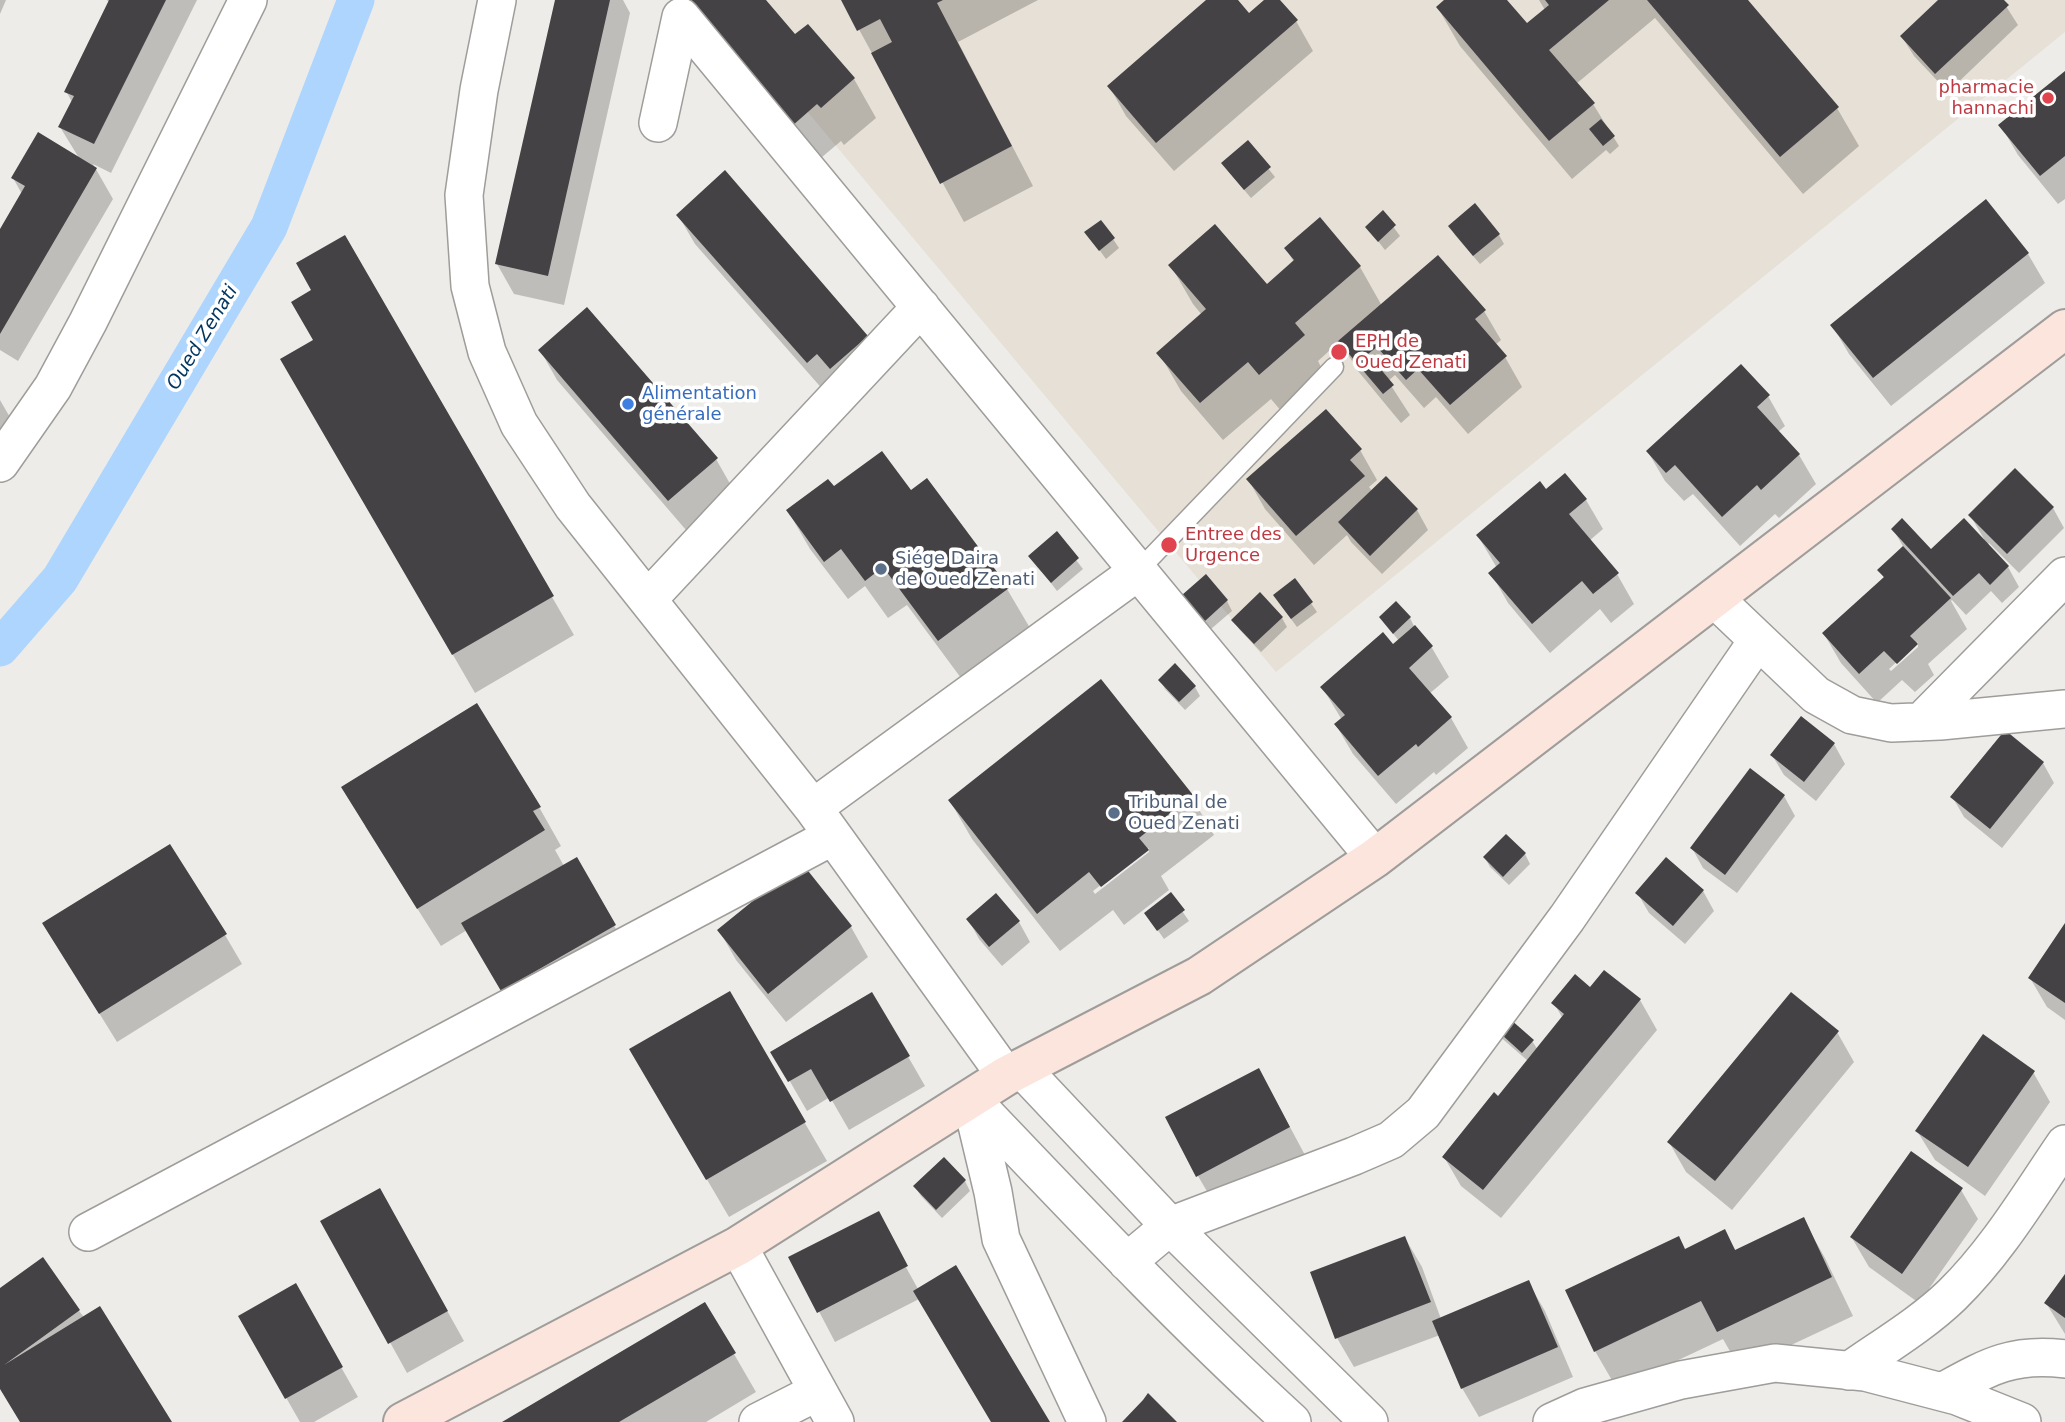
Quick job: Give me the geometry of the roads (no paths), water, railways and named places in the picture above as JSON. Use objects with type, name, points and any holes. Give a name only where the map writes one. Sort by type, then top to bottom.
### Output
[{"type":"main road","points":[[403,1422],[738,1245],[1014,1072],[1199,976],[1375,858],[2065,329]]},
{"type":"street","points":[[0,463],[53,387],[88,322],[248,0]]},
{"type":"street","points":[[497,0],[479,90],[464,195],[470,286],[487,352],[519,424],[573,506],[823,822],[1014,1072],[1369,1422]]},
{"type":"street","points":[[658,123],[681,18],[1375,858]]},
{"type":"street","points":[[648,599],[921,307]]},
{"type":"street","points":[[88,1232],[823,822],[1137,572]]},
{"type":"street","points":[[1921,722],[2065,576]]},
{"type":"street","points":[[1714,598],[1816,695],[1852,715],[1891,723],[2065,709]]},
{"type":"street","points":[[1127,1262],[1170,1226],[1391,1140],[1423,1113],[1567,918],[1758,640]]},
{"type":"street","points":[[971,1099],[1127,1262],[1292,1422]]},
{"type":"street","points":[[971,1099],[1001,1239],[1087,1422]]},
{"type":"street","points":[[1849,1371],[1915,1325],[1952,1295],[1996,1245],[2065,1144]]},
{"type":"street","points":[[738,1245],[826,1407],[758,1422]]},
{"type":"street","points":[[1942,1392],[1989,1366],[2022,1358],[2065,1359]]},
{"type":"street","points":[[1552,1422],[1585,1407],[1681,1380],[1776,1363],[1865,1372],[1942,1392],[2022,1422]]},
{"type":"lane","points":[[1137,572],[1334,367]]},
{"type":"waterway","name":"Oued Zenati","points":[[0,648],[60,579],[269,227],[356,0]]},
{"type":"place","name":"pharmacie hannachi","points":[[2048,98]]},
{"type":"place","name":"EPH de Oued Zenati","points":[[1339,352]]},
{"type":"place","name":"Alimentation générale","points":[[628,404]]},
{"type":"place","name":"Entree des Urgence","points":[[1169,545]]},
{"type":"place","name":"Siége Daira de Oued Zenati","points":[[881,569]]},
{"type":"place","name":"Tribunal de Oued Zenati","points":[[1114,813]]}]
